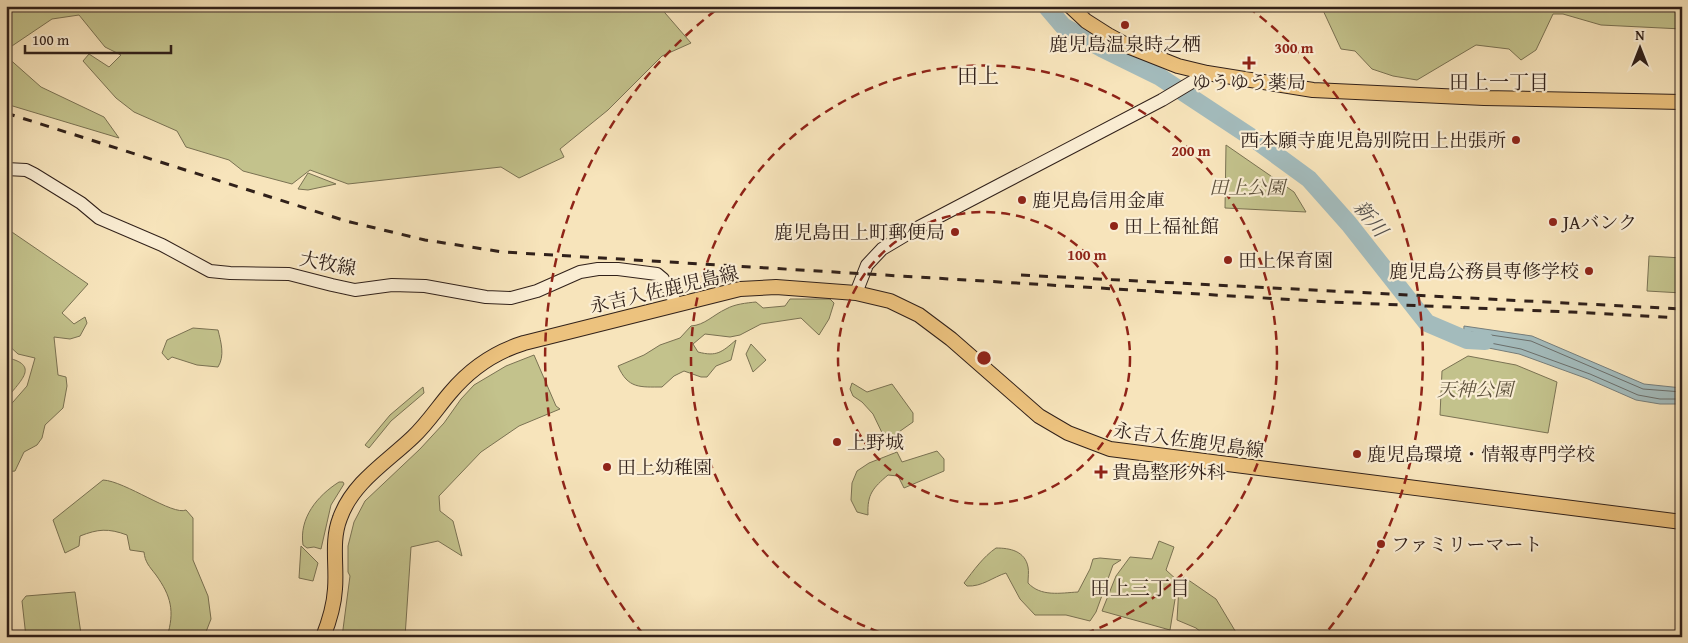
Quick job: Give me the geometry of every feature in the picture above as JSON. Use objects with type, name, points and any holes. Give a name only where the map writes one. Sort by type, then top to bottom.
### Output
[{"type":"main road","points":[[1070,6],[1086,21],[1130,47],[1202,77],[1323,91],[1484,98],[1682,102]]},
{"type":"main road","name":"永吉入佐鹿児島線","points":[[323,637],[329,622],[335,590],[336,531],[347,503],[366,479],[415,436],[461,381],[482,363],[508,348],[720,292],[760,287],[856,293],[890,301],[919,315],[951,339],[1039,416],[1068,433],[1110,449],[1682,522]]},
{"type":"street","points":[[856,293],[867,265],[890,244],[1202,77]]},
{"type":"street","name":"大牧線","points":[[6,169],[26,170],[81,203],[99,218],[162,245],[210,270],[230,273],[289,274],[332,286],[355,290],[392,286],[425,286],[486,297],[511,298],[537,291],[580,272],[598,269],[618,269],[657,274],[663,279],[676,304]]},
{"type":"green space","points":[[6,6],[659,6],[691,43],[662,56],[608,110],[560,149],[564,157],[519,178],[501,167],[348,184],[310,170],[292,184],[243,171],[229,160],[186,147],[177,131],[134,112],[116,98],[83,61],[89,54],[109,67],[121,55],[105,47],[79,15],[52,19],[6,50]]},
{"type":"green space","points":[[1321,6],[1682,6],[1682,29],[1601,25],[1563,14],[1553,14],[1536,50],[1521,60],[1509,49],[1476,45],[1417,80],[1393,76],[1372,69],[1355,51],[1341,49]]},
{"type":"green space","points":[[6,56],[41,87],[104,117],[119,138],[6,104]]},
{"type":"green space","name":"田上公園","points":[[1226,145],[1294,192],[1306,212],[1225,208]]},
{"type":"green space","points":[[308,173],[336,184],[308,190],[298,189]]},
{"type":"green space","points":[[6,228],[88,284],[62,313],[74,324],[85,317],[87,323],[80,336],[70,339],[54,337],[58,375],[66,377],[67,386],[63,408],[45,425],[42,438],[37,445],[24,452],[15,471],[6,472],[6,410],[27,386],[35,358],[18,354],[6,343]]},
{"type":"green space","points":[[1649,256],[1682,258],[1682,293],[1647,291]]},
{"type":"green space","points":[[790,299],[830,299],[834,303],[829,319],[819,335],[801,318],[761,324],[740,335],[730,337],[705,334],[693,344],[698,352],[715,354],[727,348],[736,340],[731,360],[716,366],[707,377],[701,377],[684,371],[674,376],[662,387],[641,386],[631,383],[622,374],[618,366],[644,355],[660,345],[680,338],[691,326],[705,322],[729,307],[756,302],[763,308],[785,306]]},
{"type":"green space","points":[[193,328],[218,330],[222,354],[218,367],[197,365],[172,357],[168,360],[162,353],[167,340]]},
{"type":"green space","points":[[751,344],[766,360],[753,372],[746,354]]},
{"type":"green space","points":[[534,355],[556,406],[560,409],[519,426],[481,452],[439,496],[440,511],[453,521],[462,556],[438,541],[411,547],[405,637],[342,637],[350,576],[348,572],[348,546],[354,522],[365,501],[420,449],[444,423],[461,399],[474,385],[506,366]]},
{"type":"green space","name":"天神公園","points":[[1468,356],[1516,365],[1557,382],[1548,433],[1440,415],[1442,371]]},
{"type":"green space","points":[[8,358],[18,361],[24,366],[25,370],[24,376],[6,400],[6,361]]},
{"type":"green space","points":[[852,383],[867,392],[892,384],[913,413],[913,422],[886,441],[873,414],[862,402],[853,396],[850,389]]},
{"type":"green space","points":[[423,387],[424,393],[391,421],[369,448],[365,445],[390,415]]},
{"type":"green space","points":[[937,451],[944,459],[944,471],[904,488],[898,476],[888,475],[872,492],[868,515],[857,512],[851,500],[852,483],[857,471],[869,463],[897,452],[902,462]]},
{"type":"green space","points":[[103,480],[123,486],[171,508],[186,510],[193,518],[193,560],[208,596],[211,619],[204,637],[167,637],[171,619],[168,597],[145,559],[144,552],[130,550],[127,535],[109,530],[92,532],[80,536],[79,546],[65,553],[53,520]]},
{"type":"green space","points":[[339,482],[344,484],[331,505],[321,549],[307,548],[303,545],[302,535],[307,517],[317,501]]},
{"type":"green space","points":[[1159,541],[1174,547],[1166,570],[1178,581],[1170,630],[1102,611],[1116,576],[1130,557],[1152,559]]},
{"type":"green space","points":[[301,546],[318,563],[313,581],[299,578]]},
{"type":"green space","points":[[996,548],[1011,550],[1024,557],[1028,567],[1028,583],[1039,590],[1051,593],[1078,592],[1093,559],[1121,560],[1113,565],[1096,612],[1090,621],[1066,615],[1035,615],[1020,599],[1006,573],[983,583],[967,586],[964,583],[971,573]]},
{"type":"green space","points":[[1184,577],[1216,599],[1240,637],[1207,637],[1196,628],[1177,620],[1179,586]]},
{"type":"green space","points":[[75,592],[81,634],[78,637],[26,637],[22,601],[26,596]]},
{"type":"water","points":[[1464,326],[1532,336],[1644,384],[1682,388],[1682,404],[1660,404],[1636,400],[1588,379],[1519,354],[1463,343]]},
{"type":"waterway","name":"新川","points":[[1046,6],[1063,26],[1103,49],[1160,77],[1257,141],[1309,179],[1349,224],[1427,323],[1467,340],[1485,341]]},
{"type":"railway","points":[[6,113],[346,221],[425,240],[503,252],[1331,302],[1682,318]]},
{"type":"railway","points":[[1021,275],[1682,309]]},
{"type":"place","name":"鹿児島温泉時之栖","points":[[1125,25]]},
{"type":"place","name":"ゆうゆう薬局","points":[[1249,63]]},
{"type":"place","name":"西本願寺鹿児島別院田上出張所","points":[[1516,140]]},
{"type":"place","name":"鹿児島信用金庫","points":[[1022,200]]},
{"type":"place","name":"JAバンク","points":[[1553,222]]},
{"type":"place","name":"田上福祉館","points":[[1114,226]]},
{"type":"place","name":"鹿児島田上町郵便局","points":[[955,232]]},
{"type":"place","name":"田上保育園","points":[[1228,260]]},
{"type":"place","name":"鹿児島公務員専修学校","points":[[1589,271]]},
{"type":"place","name":"上野城","points":[[837,442]]},
{"type":"place","name":"鹿児島環境・情報専門学校","points":[[1357,454]]},
{"type":"place","name":"田上幼稚園","points":[[607,467]]},
{"type":"place","name":"貴島整形外科","points":[[1101,472]]},
{"type":"place","name":"ファミリーマート","points":[[1381,544]]},
{"type":"district","name":"田上","points":[[978,75]]},
{"type":"district","name":"田上一丁目","points":[[1499,81]]},
{"type":"district","name":"田上三丁目","points":[[1140,587]]}]
